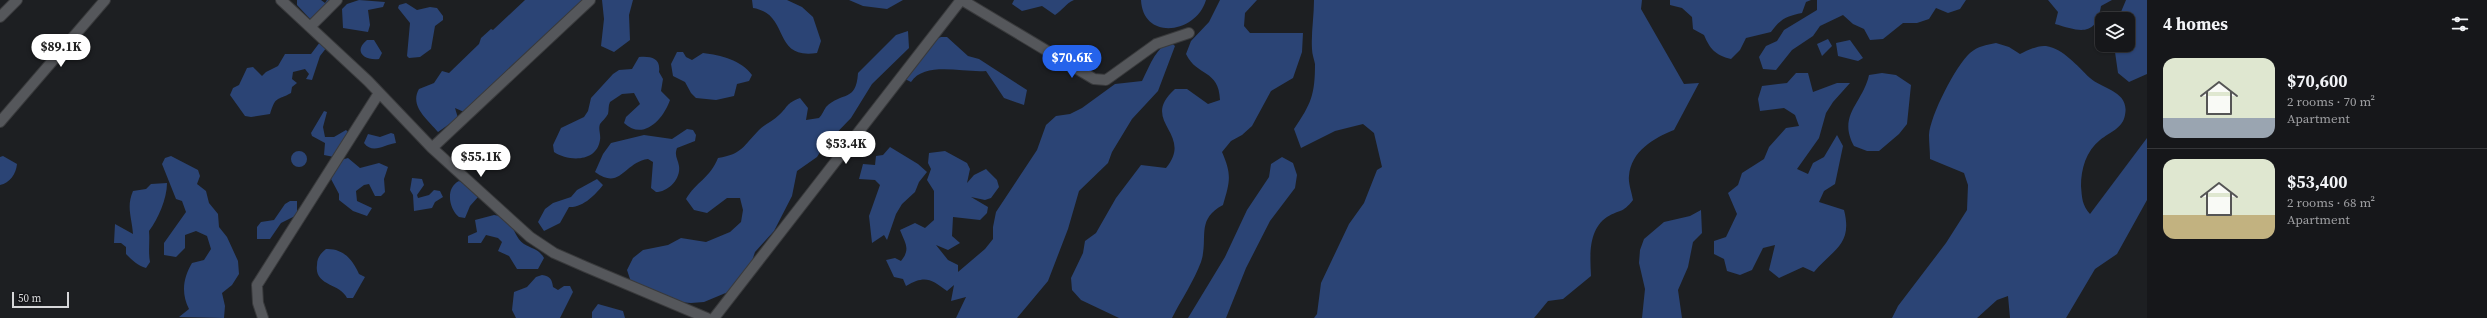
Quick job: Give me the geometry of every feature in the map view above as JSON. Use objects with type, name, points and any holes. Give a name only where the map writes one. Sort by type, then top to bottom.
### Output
[{"type":"street","points":[[0,17],[17,0]]},
{"type":"street","points":[[0,122],[105,0]]},
{"type":"street","points":[[281,0],[311,26],[432,148],[530,237],[554,253],[707,318]]},
{"type":"street","points":[[311,26],[337,0]]},
{"type":"street","points":[[432,148],[590,0]]},
{"type":"street","points":[[714,318],[962,0],[1094,79],[1106,80],[1156,44],[1189,34]]},
{"type":"street","points":[[263,318],[256,293],[260,280],[379,93]]},
{"type":"shaded area","points":[[297,0],[321,0],[325,3],[327,0],[335,0],[328,7],[331,14],[323,22],[314,23],[297,5]]},
{"type":"shaded area","points":[[359,0],[385,2],[383,7],[368,10],[370,25],[368,32],[343,28],[342,9],[347,4]]},
{"type":"shaded area","points":[[525,0],[583,0],[464,112],[455,108],[458,118],[438,132],[425,118],[418,107],[416,101],[419,89],[434,83],[442,71],[449,73],[479,44],[481,38],[491,29],[493,30]]},
{"type":"shaded area","points":[[602,0],[633,0],[629,15],[630,40],[614,52],[601,46],[604,19]]},
{"type":"shaded area","points":[[752,0],[787,0],[802,7],[813,17],[821,41],[817,53],[803,53],[793,50],[787,43],[773,19],[765,12],[753,8]]},
{"type":"shaded area","points":[[849,0],[903,0],[887,9],[863,6]]},
{"type":"shaded area","points":[[1014,0],[1074,0],[1068,3],[1055,15],[1042,6],[1022,11],[1012,4]]},
{"type":"shaded area","points":[[1141,0],[1206,0],[1200,11],[1192,20],[1182,26],[1170,28],[1160,27],[1151,22],[1144,13]]},
{"type":"shaded area","points":[[1220,0],[1257,0],[1245,13],[1244,26],[1250,33],[1303,33],[1302,52],[1293,78],[1271,91],[1252,126],[1242,135],[1231,141],[1222,152],[1229,173],[1223,205],[1214,211],[1206,223],[1201,262],[1172,318],[1119,318],[1081,300],[1072,290],[1071,278],[1083,253],[1085,241],[1096,233],[1116,198],[1141,165],[1166,168],[1173,156],[1174,146],[1172,136],[1164,119],[1162,110],[1165,100],[1175,89],[1187,89],[1208,104],[1220,100],[1219,90],[1216,83],[1212,78],[1196,67],[1186,54],[1191,41],[1209,22]]},
{"type":"shaded area","points":[[1314,0],[1642,0],[1641,9],[1684,84],[1699,83],[1674,130],[1652,141],[1634,159],[1629,179],[1633,200],[1623,209],[1607,217],[1596,229],[1593,236],[1590,260],[1591,276],[1563,299],[1548,301],[1534,318],[1314,318],[1317,314],[1321,283],[1349,224],[1364,203],[1377,170],[1382,167],[1374,133],[1363,124],[1335,131],[1301,148],[1294,129],[1308,106],[1313,92],[1315,64],[1312,53]]},
{"type":"shaded area","points":[[1670,0],[1811,0],[1806,2],[1802,13],[1792,15],[1784,19],[1771,32],[1746,38],[1740,50],[1731,59],[1721,56],[1714,51],[1708,44],[1704,35],[1693,29],[1692,17],[1682,8],[1670,5]]},
{"type":"shaded area","points":[[1817,0],[1966,0],[1960,9],[1948,13],[1936,8],[1929,19],[1917,23],[1903,23],[1883,39],[1870,40],[1864,29],[1853,24],[1843,15],[1820,26],[1813,36],[1792,50],[1776,70],[1763,69],[1759,57],[1766,46],[1777,41],[1784,30],[1817,10]]},
{"type":"shaded area","points":[[2048,0],[2112,0],[2101,6],[2100,12],[2095,12],[2095,23],[2091,28],[2085,30],[2072,29],[2055,24],[2058,12]]},
{"type":"shaded area","points":[[2126,0],[2147,0],[2147,74],[2129,82],[2118,73],[2115,52],[2135,52],[2135,12],[2121,12]]},
{"type":"shaded area","points":[[406,3],[417,10],[430,7],[437,8],[443,16],[443,20],[435,26],[431,49],[420,57],[409,58],[407,56],[410,23],[398,8],[399,5]]},
{"type":"shaded area","points":[[908,31],[909,48],[872,84],[851,118],[824,146],[817,157],[797,171],[792,196],[774,231],[755,252],[747,276],[728,292],[704,302],[691,303],[679,302],[631,282],[627,270],[633,258],[643,250],[668,245],[681,238],[706,242],[730,232],[741,222],[743,210],[740,198],[727,198],[707,213],[694,210],[686,199],[715,165],[718,158],[738,152],[759,130],[777,117],[789,104],[800,98],[808,108],[806,120],[819,118],[826,107],[832,102],[851,93],[857,82],[858,73],[896,35]]},
{"type":"shaded area","points":[[941,37],[947,37],[968,56],[979,59],[1027,90],[1024,105],[1004,98],[986,71],[945,69],[925,72],[917,76],[911,82],[903,78],[927,43]]},
{"type":"shaded area","points":[[1828,39],[1832,46],[1822,56],[1817,44]]},
{"type":"shaded area","points":[[367,40],[374,40],[382,53],[379,59],[365,57],[362,54],[361,48]]},
{"type":"shaded area","points":[[1850,40],[1863,58],[1858,61],[1838,56],[1836,43]]},
{"type":"shaded area","points":[[320,42],[327,47],[320,56],[312,80],[306,79],[309,74],[305,69],[293,72],[292,79],[297,83],[292,87],[291,93],[276,101],[270,114],[251,117],[245,116],[230,95],[233,88],[239,85],[247,68],[253,67],[262,76],[266,72],[278,66],[285,54],[311,54]]},
{"type":"shaded area","points":[[1170,42],[1175,46],[1158,91],[1132,119],[1112,152],[1108,163],[1079,191],[1068,229],[1048,281],[1017,318],[956,318],[966,297],[951,301],[954,285],[947,291],[928,280],[918,280],[906,286],[903,279],[894,277],[886,260],[895,258],[901,261],[906,253],[905,242],[900,230],[915,223],[925,228],[934,220],[934,191],[927,180],[931,169],[928,163],[929,153],[945,151],[967,163],[970,169],[967,183],[974,175],[986,169],[997,180],[999,187],[991,198],[985,200],[971,197],[988,207],[987,213],[980,220],[953,217],[952,236],[960,243],[948,250],[936,245],[948,260],[958,265],[958,272],[985,249],[993,239],[993,227],[996,212],[1037,150],[1046,125],[1056,116],[1070,114],[1082,108],[1115,84],[1142,81],[1156,54]]},
{"type":"shaded area","points":[[1996,43],[2009,47],[2020,54],[2039,46],[2053,48],[2064,54],[2095,82],[2119,96],[2125,107],[2124,119],[2119,127],[2095,144],[2085,161],[2081,180],[2083,201],[2085,208],[2090,214],[2147,138],[2147,200],[2117,254],[2095,269],[2066,318],[2010,318],[2008,296],[1997,300],[1977,318],[1892,318],[1898,306],[1946,243],[1967,210],[1968,185],[1964,173],[1930,159],[1929,135],[1934,116],[1951,79],[1964,59],[1970,53],[1982,46]]},
{"type":"shaded area","points":[[677,52],[683,52],[686,57],[692,60],[703,53],[724,57],[736,62],[752,75],[749,81],[737,84],[734,96],[716,100],[696,98],[691,93],[685,82],[673,76],[671,64]]},
{"type":"shaded area","points":[[639,57],[647,57],[657,61],[659,72],[663,79],[661,91],[670,100],[663,115],[652,126],[645,129],[638,130],[631,128],[624,123],[626,117],[640,104],[634,93],[622,94],[610,102],[608,114],[600,124],[600,140],[594,153],[582,158],[574,158],[554,152],[553,145],[561,128],[584,117],[588,111],[591,98],[613,74],[619,70],[632,69]]},
{"type":"shaded area","points":[[1796,73],[1808,73],[1813,92],[1837,83],[1850,83],[1833,102],[1826,113],[1819,138],[1797,169],[1808,174],[1813,163],[1824,157],[1837,135],[1843,146],[1835,184],[1824,191],[1819,202],[1844,210],[1846,231],[1840,246],[1814,272],[1803,267],[1779,278],[1769,270],[1775,245],[1763,248],[1752,270],[1740,275],[1727,271],[1724,259],[1714,254],[1714,241],[1726,237],[1737,214],[1728,193],[1738,185],[1742,173],[1764,159],[1769,147],[1786,128],[1799,126],[1795,115],[1784,108],[1760,111],[1758,99],[1762,86],[1787,83]]},
{"type":"shaded area","points":[[1882,73],[1896,75],[1911,85],[1907,124],[1899,134],[1879,151],[1867,151],[1854,146],[1848,126],[1853,109],[1862,94],[1869,75]]},
{"type":"shaded area","points":[[324,111],[327,112],[323,127],[325,137],[334,137],[346,130],[348,132],[334,157],[324,155],[325,143],[312,136],[311,133]]},
{"type":"shaded area","points":[[687,129],[693,130],[696,135],[695,141],[677,148],[676,155],[679,166],[678,176],[673,184],[665,190],[656,192],[651,188],[653,162],[648,159],[633,165],[617,177],[604,177],[595,172],[603,154],[611,143],[644,135],[672,139]]},
{"type":"shaded area","points":[[391,133],[394,134],[396,143],[375,149],[364,143],[368,134],[380,137]]},
{"type":"shaded area","points":[[890,147],[918,164],[927,172],[919,182],[915,192],[902,204],[896,214],[887,240],[884,235],[872,243],[869,216],[880,185],[875,180],[859,179],[863,164],[875,165],[876,156],[883,155]]},
{"type":"shaded area","points":[[299,151],[305,153],[307,159],[305,165],[299,167],[293,165],[291,159],[293,153]]},
{"type":"shaded area","points":[[3,156],[17,164],[12,178],[0,185],[0,157]]},
{"type":"shaded area","points":[[171,156],[198,170],[200,176],[197,184],[206,191],[209,203],[218,214],[219,227],[227,237],[238,261],[239,274],[232,285],[222,293],[225,306],[224,318],[179,317],[189,309],[186,303],[184,286],[189,269],[192,263],[204,260],[211,249],[207,236],[196,231],[185,235],[185,248],[176,257],[164,255],[164,243],[186,212],[182,201],[176,199],[162,164],[165,158]]},
{"type":"shaded area","points":[[1282,157],[1293,163],[1297,175],[1295,188],[1270,221],[1246,268],[1226,318],[1188,318],[1225,257],[1247,210],[1269,177],[1271,164]]},
{"type":"shaded area","points":[[348,158],[360,168],[379,163],[388,167],[384,179],[385,192],[381,196],[375,196],[369,184],[364,185],[356,191],[357,201],[372,208],[367,216],[353,211],[339,200],[339,194],[331,179],[341,160]]},
{"type":"shaded area","points":[[412,178],[422,179],[424,185],[417,195],[418,198],[429,195],[434,190],[440,191],[443,197],[435,202],[432,208],[414,211],[413,195],[410,190]]},
{"type":"shaded area","points":[[597,179],[603,185],[593,196],[584,203],[574,207],[569,207],[560,223],[544,231],[538,222],[545,209],[553,203],[571,197],[577,190]]},
{"type":"shaded area","points":[[459,181],[477,191],[478,197],[470,206],[465,218],[459,217],[453,209],[450,199],[452,188]]},
{"type":"shaded area","points":[[167,183],[167,189],[161,208],[156,221],[149,231],[150,262],[146,268],[133,261],[126,254],[126,247],[121,243],[114,243],[115,224],[133,234],[130,202],[133,191],[146,189],[151,184]]},
{"type":"shaded area","points":[[290,201],[297,201],[297,215],[281,223],[270,239],[257,239],[257,227],[261,222],[274,220],[285,204]]},
{"type":"shaded area","points":[[1701,210],[1702,233],[1693,242],[1688,267],[1678,290],[1682,318],[1642,318],[1645,289],[1639,263],[1640,250],[1644,239],[1664,222],[1690,216]]},
{"type":"shaded area","points":[[494,215],[501,216],[506,219],[510,223],[520,241],[538,251],[542,255],[544,258],[538,269],[517,269],[509,256],[498,251],[502,242],[498,238],[486,235],[481,243],[468,243],[468,236],[477,232],[475,220]]},
{"type":"shaded area","points":[[326,249],[332,249],[347,256],[354,264],[359,274],[365,277],[353,298],[347,298],[339,289],[323,281],[319,277],[317,272],[318,258]]},
{"type":"shaded area","points":[[542,275],[550,278],[553,287],[558,290],[564,286],[570,286],[573,292],[560,318],[516,318],[512,310],[514,292],[527,287],[536,277]]},
{"type":"shaded area","points":[[598,304],[623,311],[625,318],[592,318],[592,312]]}]
